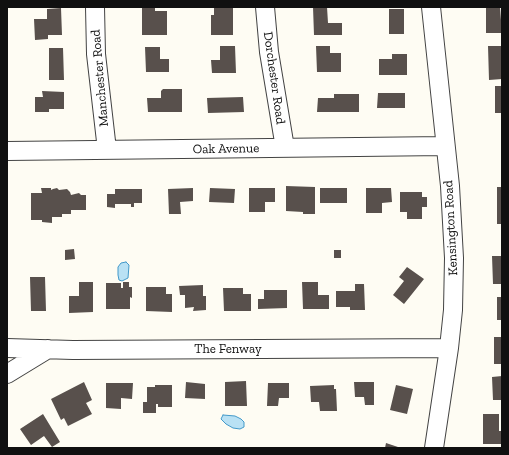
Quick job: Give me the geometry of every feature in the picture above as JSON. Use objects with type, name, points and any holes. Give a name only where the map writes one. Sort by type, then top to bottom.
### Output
[{"type":"street","name":"Manchester Road","points":[[95,7],[96,54],[106,150]]},
{"type":"street","name":"Dorchester Road","points":[[265,7],[269,52],[285,148]]},
{"type":"street","name":"Kensington Road","points":[[431,7],[450,186],[454,258],[453,310],[449,348],[434,448]]},
{"type":"street","name":"Oak Avenue","points":[[7,150],[445,146]]},
{"type":"street","name":"The Fenway","points":[[7,348],[449,348]]},
{"type":"street","points":[[7,374],[48,349]]},
{"type":"water","points":[[126,262],[129,265],[128,278],[122,281],[119,280],[118,267],[121,263]]},
{"type":"water","points":[[223,415],[235,416],[241,419],[244,422],[244,427],[240,429],[233,428],[226,424],[221,419]]},
{"type":"building","points":[[214,7],[233,7],[233,35],[211,35],[211,15],[214,15]]},
{"type":"building","points":[[313,7],[327,7],[328,23],[342,23],[342,35],[314,35]]},
{"type":"building","points":[[486,7],[500,7],[502,33],[486,33]]},
{"type":"building","points":[[61,8],[62,35],[48,35],[48,39],[35,40],[34,19],[47,19],[47,9]]},
{"type":"building","points":[[142,8],[155,8],[155,11],[167,11],[167,35],[142,35]]},
{"type":"building","points":[[389,9],[404,9],[404,34],[389,34]]},
{"type":"building","points":[[220,46],[235,46],[236,73],[212,73],[211,60],[220,60]]},
{"type":"building","points":[[316,46],[330,46],[330,53],[341,53],[341,72],[317,72]]},
{"type":"building","points":[[488,46],[502,46],[502,79],[489,80]]},
{"type":"building","points":[[145,47],[160,47],[160,59],[169,59],[169,72],[146,72]]},
{"type":"building","points":[[49,48],[63,48],[64,80],[49,80]]},
{"type":"building","points":[[392,54],[407,54],[407,75],[379,75],[379,59],[392,59]]},
{"type":"building","points":[[495,86],[502,86],[502,113],[495,113]]},
{"type":"building","points":[[163,89],[182,89],[182,112],[148,112],[147,98],[161,98],[161,91]]},
{"type":"building","points":[[42,91],[64,92],[64,109],[49,109],[49,112],[35,112],[35,97],[43,97]]},
{"type":"building","points":[[378,93],[405,93],[405,108],[377,108]]},
{"type":"building","points":[[334,94],[359,94],[359,112],[317,112],[318,98],[334,98]]},
{"type":"building","points":[[243,97],[244,112],[208,113],[207,98]]},
{"type":"building","points":[[286,186],[315,187],[315,214],[303,214],[303,212],[286,211]]},
{"type":"building","points":[[497,187],[502,187],[502,224],[497,224]]},
{"type":"building","points":[[41,188],[51,188],[51,190],[57,188],[59,190],[67,189],[71,195],[79,193],[81,195],[86,195],[86,210],[71,210],[71,214],[62,214],[62,217],[52,217],[52,223],[42,222],[42,220],[31,220],[31,193],[42,193]]},
{"type":"building","points":[[193,188],[193,201],[180,202],[181,214],[169,214],[168,189]]},
{"type":"building","points":[[210,188],[235,189],[234,203],[209,202]]},
{"type":"building","points":[[249,188],[275,188],[275,202],[265,202],[265,212],[249,212]]},
{"type":"building","points":[[320,188],[347,188],[347,203],[320,203]]},
{"type":"building","points":[[366,188],[391,188],[392,202],[382,203],[382,213],[366,213]]},
{"type":"building","points":[[115,189],[142,189],[142,203],[134,203],[134,207],[131,207],[131,204],[115,204],[115,208],[107,207],[107,194],[115,194]]},
{"type":"building","points":[[400,192],[422,192],[422,197],[427,197],[427,207],[422,207],[422,219],[407,219],[407,212],[400,212]]},
{"type":"building","points":[[74,249],[75,259],[65,260],[65,250]]},
{"type":"building","points":[[334,250],[341,250],[341,258],[334,258]]},
{"type":"building","points":[[492,256],[502,256],[502,284],[493,284]]},
{"type":"building","points":[[407,267],[424,279],[404,304],[393,295],[404,281],[399,277]]},
{"type":"building","points":[[30,277],[45,277],[46,311],[31,311]]},
{"type":"building","points":[[79,282],[93,282],[93,312],[69,313],[69,296],[79,296]]},
{"type":"building","points":[[123,282],[129,282],[129,287],[132,287],[130,309],[106,309],[106,283],[121,283],[121,288],[123,288]]},
{"type":"building","points":[[302,282],[318,282],[318,295],[329,295],[329,309],[303,309]]},
{"type":"building","points":[[355,284],[364,284],[365,310],[350,310],[350,307],[336,307],[336,291],[355,291]]},
{"type":"building","points":[[203,285],[203,296],[206,296],[206,310],[193,311],[194,307],[185,308],[185,295],[180,295],[179,286]]},
{"type":"building","points":[[146,287],[166,287],[166,294],[172,294],[172,312],[146,311]]},
{"type":"building","points":[[223,288],[243,288],[243,294],[251,294],[251,311],[224,311]]},
{"type":"building","points":[[264,290],[287,290],[287,308],[258,309],[258,299],[264,299]]},
{"type":"building","points":[[497,297],[502,297],[502,320],[497,320]]},
{"type":"building","points":[[494,337],[502,337],[502,364],[494,364]]},
{"type":"building","points":[[502,376],[502,400],[493,400],[492,377]]},
{"type":"building","points":[[246,381],[247,406],[225,406],[225,382]]},
{"type":"building","points":[[84,382],[92,400],[86,403],[92,414],[68,426],[64,418],[61,420],[51,399]]},
{"type":"building","points":[[186,382],[205,384],[205,399],[185,398]]},
{"type":"building","points":[[354,382],[374,382],[374,405],[365,405],[364,397],[355,397]]},
{"type":"building","points":[[106,383],[133,383],[132,399],[121,398],[121,409],[106,408]]},
{"type":"building","points":[[268,383],[289,383],[289,398],[279,398],[278,406],[267,406]]},
{"type":"building","points":[[155,385],[172,385],[172,407],[158,407],[158,404],[156,404],[156,413],[143,413],[143,402],[147,402],[147,387],[155,387]]},
{"type":"building","points":[[334,385],[334,389],[336,389],[337,411],[320,411],[319,402],[311,402],[310,386]]},
{"type":"building","points":[[396,385],[413,389],[407,414],[390,410]]},
{"type":"building","points":[[43,414],[60,442],[52,447],[44,436],[31,445],[20,429]]},
{"type":"building","points":[[483,414],[499,414],[499,431],[502,431],[502,444],[483,444]]},
{"type":"building","points":[[386,443],[401,448],[385,448]]}]
